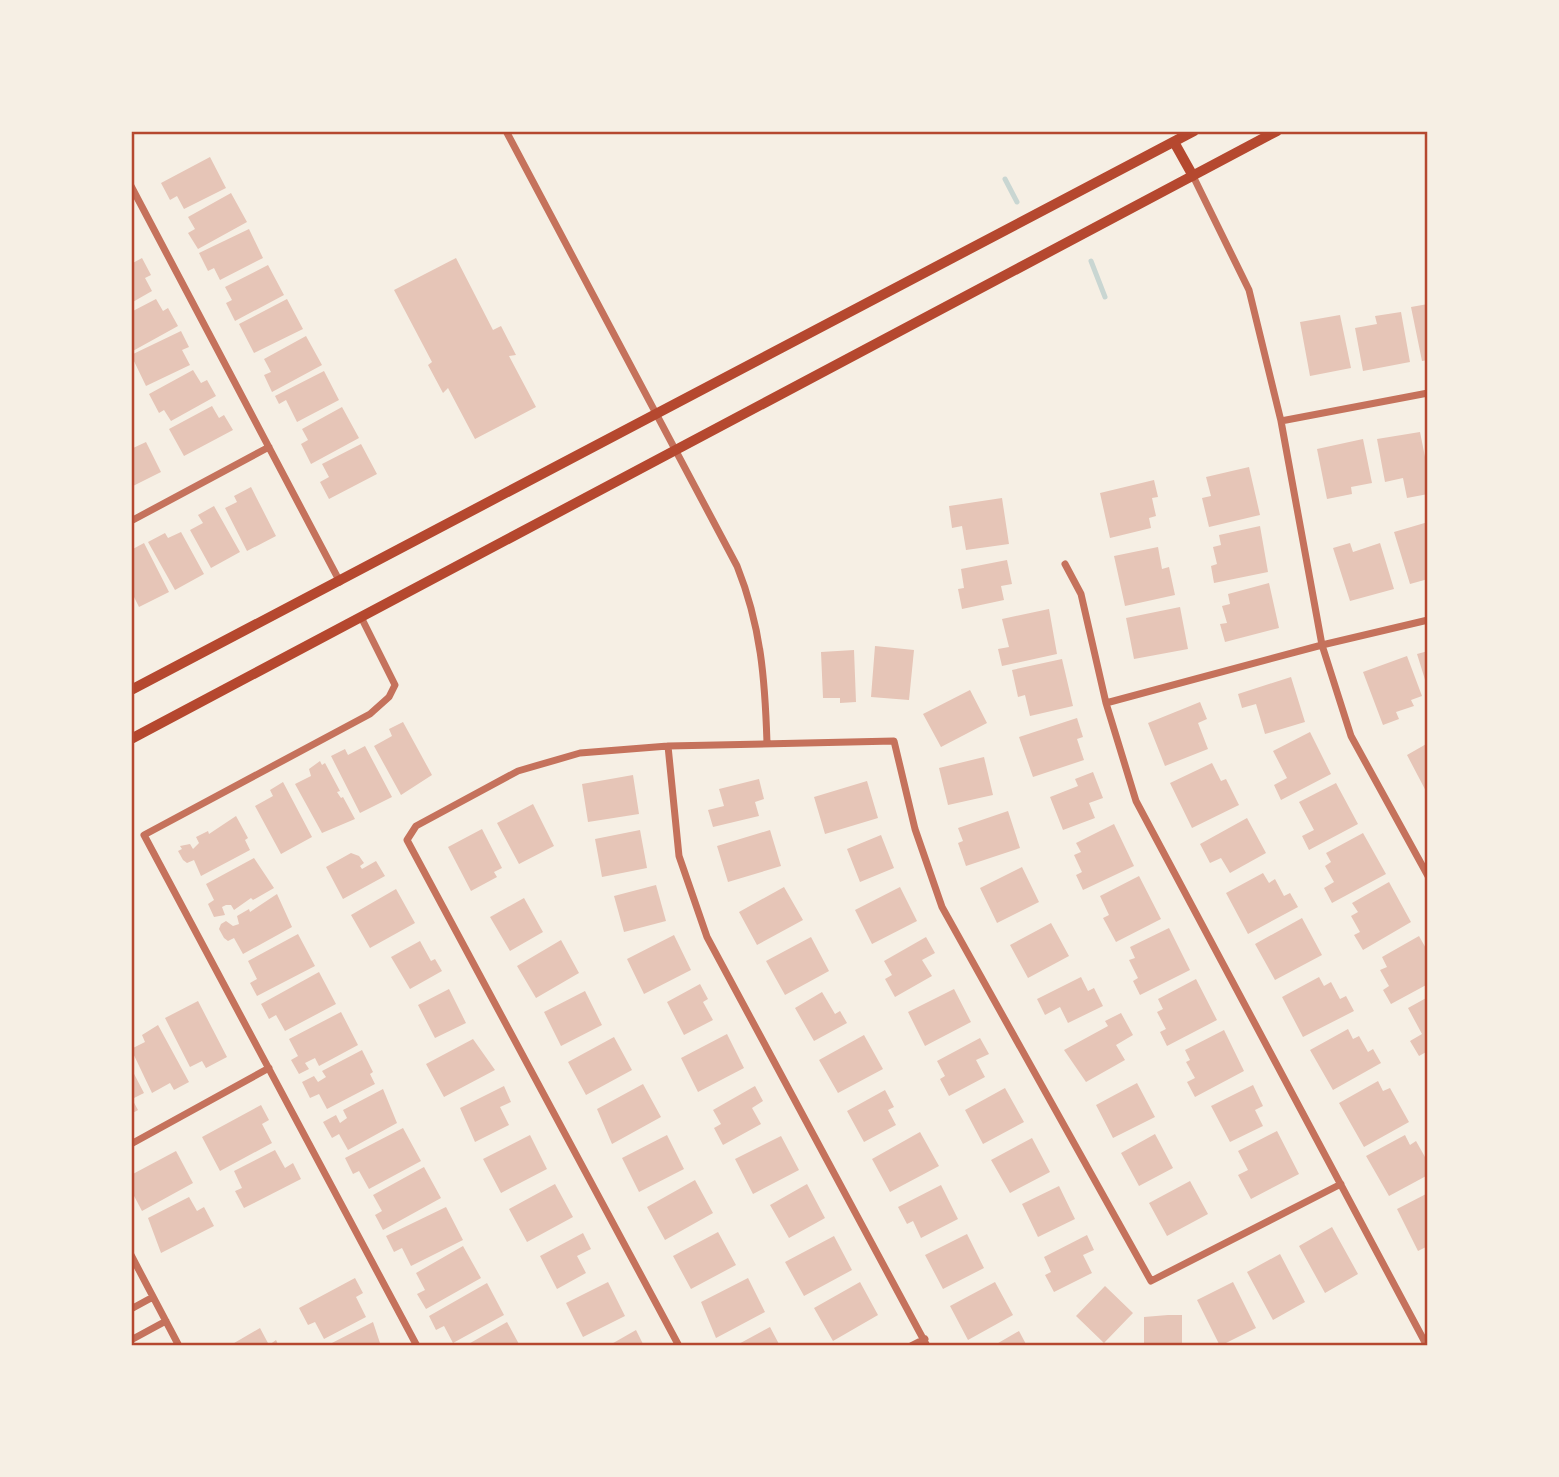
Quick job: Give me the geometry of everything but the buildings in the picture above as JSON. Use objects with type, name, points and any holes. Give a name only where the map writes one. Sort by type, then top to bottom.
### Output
[{"type":"main road","points":[[131,690],[1194,131]]},
{"type":"main road","points":[[131,739],[675,448],[1277,131]]},
{"type":"main road","points":[[1174,142],[1193,176]]},
{"type":"street","points":[[506,131],[747,589],[765,672],[767,743]]},
{"type":"street","points":[[1193,176],[1249,290],[1281,421],[1322,645],[1351,736],[1428,876]]},
{"type":"street","points":[[131,186],[340,582]]},
{"type":"street","points":[[1281,421],[1428,393]]},
{"type":"street","points":[[131,521],[269,447]]},
{"type":"street","points":[[1065,564],[1081,594],[1106,703],[1136,801],[1427,1346]]},
{"type":"street","points":[[361,617],[395,685],[389,697],[370,713],[144,835],[417,1346]]},
{"type":"street","points":[[1106,703],[1322,645],[1428,620]]},
{"type":"street","points":[[680,1346],[407,841],[416,826],[518,771],[580,753],[668,746],[894,741],[915,829],[942,907],[1151,1281],[1341,1184]]},
{"type":"street","points":[[668,746],[679,856],[707,937],[926,1343],[911,1346]]},
{"type":"street","points":[[131,1144],[269,1068]]},
{"type":"street","points":[[131,1255],[179,1346]]},
{"type":"street","points":[[131,1309],[153,1297]]},
{"type":"street","points":[[131,1340],[166,1321]]},
{"type":"waterway","points":[[1005,179],[1017,202]]},
{"type":"waterway","points":[[1091,261],[1105,297]]}]
